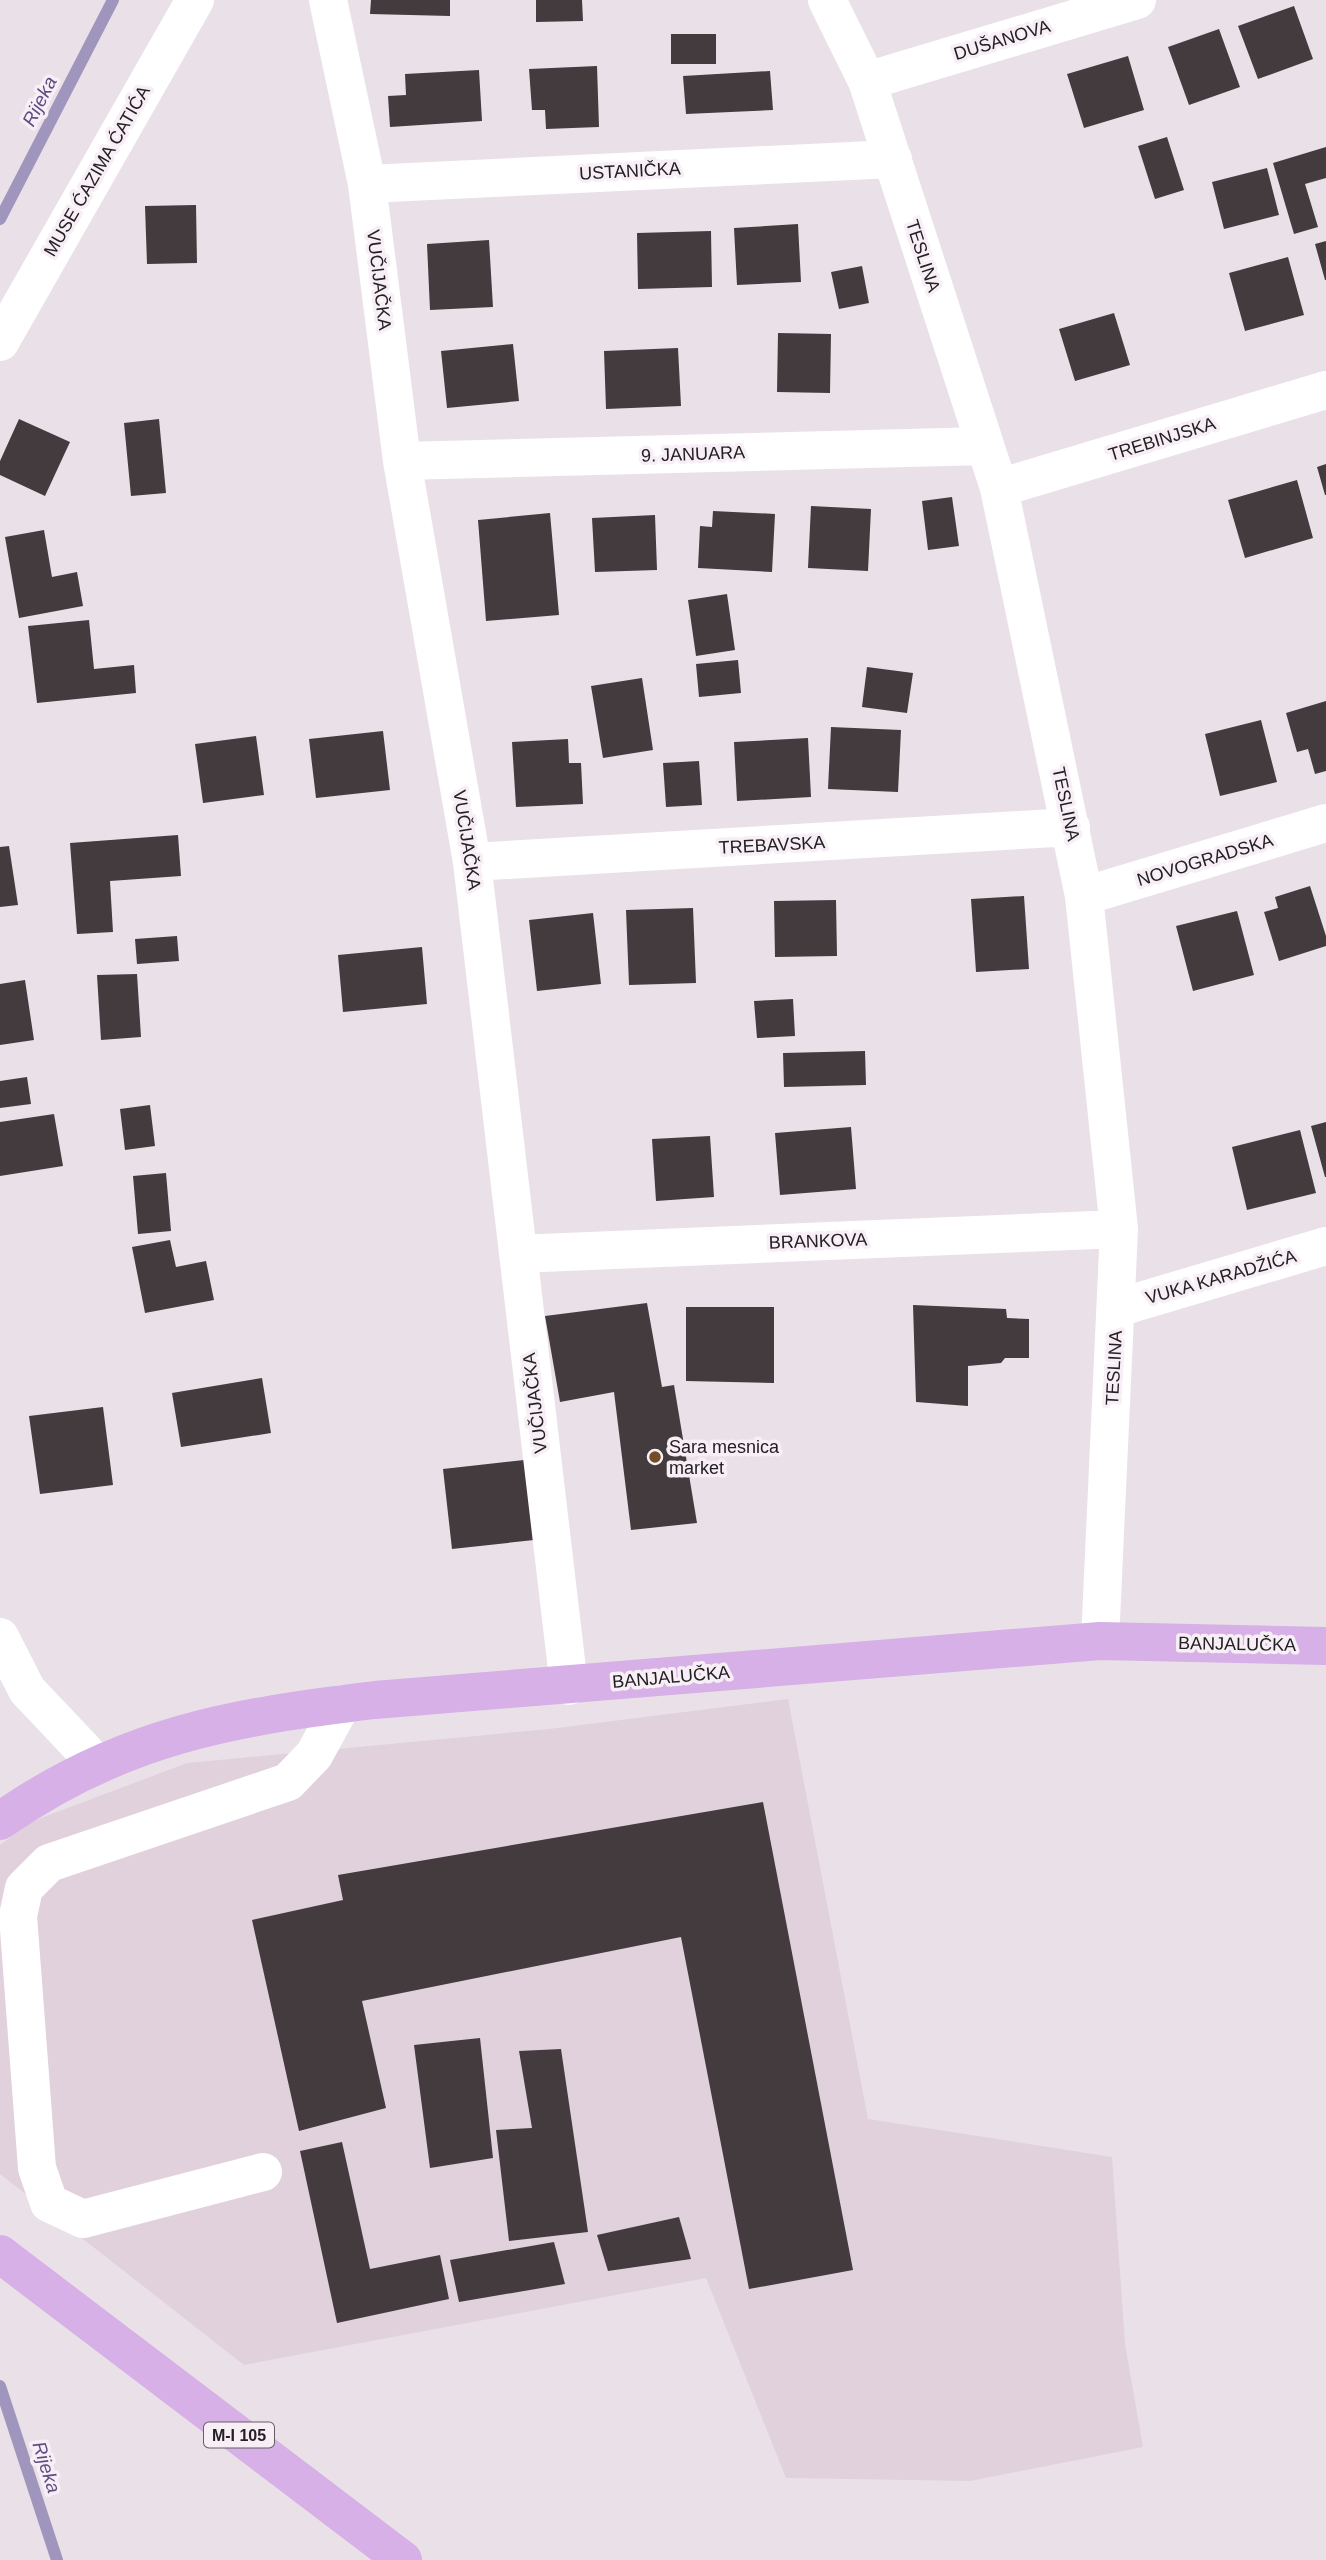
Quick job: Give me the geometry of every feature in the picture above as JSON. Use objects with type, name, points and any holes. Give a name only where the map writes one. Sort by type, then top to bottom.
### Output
[{"type":"main road","name":"BANJALUČKA","points":[[0,1821],[33,1798],[96,1763],[196,1728],[274,1712],[342,1704],[1100,1641],[1326,1646]]},
{"type":"main road","name":"M-I 105","points":[[0,2255],[403,2560]]},
{"type":"street","name":"MUSE ĆAZIMA ĆATIĆA","points":[[0,342],[195,0]]},
{"type":"street","name":"VUČIJAČKA","points":[[328,0],[367,184],[402,461],[472,862],[569,1686]]},
{"type":"street","name":"TESLINA","points":[[827,0],[867,81],[999,488],[1084,896],[1119,1229],[1100,1641]]},
{"type":"street","name":"DUŠANOVA","points":[[867,81],[1137,0]]},
{"type":"street","name":"USTANIČKA","points":[[367,184],[892,159]]},
{"type":"street","name":"TREBINJSKA","points":[[999,488],[1326,390]]},
{"type":"street","name":"9. JANUARA","points":[[402,461],[984,446]]},
{"type":"street","name":"NOVOGRADSKA","points":[[1084,896],[1326,823]]},
{"type":"street","name":"TREBAVSKA","points":[[472,862],[1071,827]]},
{"type":"street","name":"BRANKOVA","points":[[518,1254],[1119,1229]]},
{"type":"street","name":"VUKA KARADŽIĆA","points":[[1117,1308],[1326,1246]]},
{"type":"street","points":[[0,1637],[27,1690],[96,1763]]},
{"type":"street","points":[[263,2172],[83,2219],[49,2203],[37,2168],[18,1916],[24,1888],[49,1863],[288,1782],[314,1755],[342,1704]]},
{"type":"shaded area","points":[[788,1699],[868,2119],[1112,2157],[1125,2344],[1143,2447],[970,2481],[786,2478],[706,2278],[244,2365],[0,2174],[0,1845],[33,1821],[187,1763],[549,1729]]},
{"type":"building","points":[[371,0],[450,0],[450,16],[370,14]]},
{"type":"building","points":[[536,0],[582,0],[583,21],[536,22]]},
{"type":"building","points":[[1294,6],[1313,59],[1258,79],[1238,26]]},
{"type":"building","points":[[1219,29],[1240,87],[1189,105],[1168,47]]},
{"type":"building","points":[[671,34],[716,34],[716,64],[671,64]]},
{"type":"building","points":[[1128,56],[1144,110],[1084,128],[1067,74]]},
{"type":"building","points":[[597,66],[599,127],[546,129],[545,110],[532,110],[529,69]]},
{"type":"building","points":[[479,70],[482,121],[390,127],[388,96],[406,95],[405,74]]},
{"type":"building","points":[[770,71],[773,110],[686,114],[683,76]]},
{"type":"building","points":[[1167,137],[1184,190],[1155,199],[1138,146]]},
{"type":"building","points":[[1326,147],[1326,178],[1305,184],[1318,227],[1294,234],[1273,163]]},
{"type":"building","points":[[1267,168],[1279,215],[1224,229],[1212,182]]},
{"type":"building","points":[[196,205],[197,263],[147,264],[145,206]]},
{"type":"building","points":[[798,224],[801,282],[737,285],[734,228]]},
{"type":"building","points":[[711,231],[712,287],[638,289],[637,233]]},
{"type":"building","points":[[489,240],[493,307],[430,310],[427,244]]},
{"type":"building","points":[[1326,241],[1326,280],[1325,280],[1315,244]]},
{"type":"building","points":[[1288,257],[1304,315],[1245,331],[1229,273]]},
{"type":"building","points":[[862,266],[869,303],[839,309],[831,272]]},
{"type":"building","points":[[1114,313],[1130,365],[1075,381],[1059,329]]},
{"type":"building","points":[[778,333],[831,334],[830,393],[777,392]]},
{"type":"building","points":[[513,344],[519,401],[447,408],[441,351]]},
{"type":"building","points":[[678,348],[681,406],[606,409],[604,351]]},
{"type":"building","points":[[19,419],[70,442],[45,496],[0,475],[0,461]]},
{"type":"building","points":[[159,419],[166,493],[131,496],[124,423]]},
{"type":"building","points":[[1326,464],[1326,495],[1325,495],[1317,467]]},
{"type":"building","points":[[1297,480],[1313,538],[1245,558],[1228,500]]},
{"type":"building","points":[[952,497],[959,546],[928,550],[922,501]]},
{"type":"building","points":[[811,506],[871,509],[868,571],[808,568]]},
{"type":"building","points":[[713,511],[775,514],[772,572],[698,568],[700,526],[712,527]]},
{"type":"building","points":[[550,513],[559,615],[486,621],[478,520]]},
{"type":"building","points":[[655,515],[657,570],[595,572],[592,518]]},
{"type":"building","points":[[44,530],[52,577],[77,572],[83,606],[19,618],[5,537]]},
{"type":"building","points":[[727,594],[735,650],[696,656],[688,600]]},
{"type":"building","points":[[89,620],[94,669],[134,665],[136,693],[37,703],[28,626]]},
{"type":"building","points":[[738,660],[741,693],[699,697],[696,664]]},
{"type":"building","points":[[867,667],[913,673],[907,713],[862,707]]},
{"type":"building","points":[[642,678],[653,750],[603,758],[591,686]]},
{"type":"building","points":[[1326,701],[1326,771],[1315,774],[1308,749],[1297,752],[1286,713]]},
{"type":"building","points":[[1261,720],[1277,782],[1220,796],[1205,734]]},
{"type":"building","points":[[831,727],[901,730],[898,792],[828,789]]},
{"type":"building","points":[[383,731],[390,790],[316,798],[309,739]]},
{"type":"building","points":[[256,736],[264,795],[203,803],[195,744]]},
{"type":"building","points":[[808,738],[811,797],[737,801],[734,742]]},
{"type":"building","points":[[568,739],[569,763],[581,763],[583,804],[516,807],[512,742]]},
{"type":"building","points":[[699,761],[702,805],[666,807],[663,763]]},
{"type":"building","points":[[178,835],[181,876],[110,881],[113,932],[77,934],[70,843]]},
{"type":"building","points":[[9,846],[18,905],[0,907],[0,847]]},
{"type":"building","points":[[1310,886],[1326,936],[1326,946],[1279,961],[1264,912],[1278,908],[1275,897]]},
{"type":"building","points":[[1024,896],[1029,969],[976,972],[971,899]]},
{"type":"building","points":[[836,900],[837,956],[775,957],[774,901]]},
{"type":"building","points":[[693,908],[696,983],[629,985],[626,910]]},
{"type":"building","points":[[1237,911],[1254,975],[1193,991],[1176,926]]},
{"type":"building","points":[[593,913],[601,984],[537,991],[529,920]]},
{"type":"building","points":[[177,936],[179,961],[137,964],[135,939]]},
{"type":"building","points":[[422,947],[427,1004],[343,1012],[338,955]]},
{"type":"building","points":[[137,974],[141,1037],[101,1040],[97,975]]},
{"type":"building","points":[[25,980],[34,1040],[0,1045],[0,984]]},
{"type":"building","points":[[793,999],[795,1036],[757,1038],[754,1001]]},
{"type":"building","points":[[865,1051],[866,1085],[784,1087],[783,1053]]},
{"type":"building","points":[[27,1077],[31,1104],[0,1108],[0,1081]]},
{"type":"building","points":[[150,1105],[155,1146],[125,1150],[120,1109]]},
{"type":"building","points":[[54,1114],[63,1166],[0,1176],[0,1122]]},
{"type":"building","points":[[1326,1122],[1326,1177],[1325,1177],[1311,1126]]},
{"type":"building","points":[[851,1127],[856,1189],[780,1195],[775,1133]]},
{"type":"building","points":[[1300,1130],[1316,1193],[1247,1210],[1232,1147]]},
{"type":"building","points":[[710,1136],[714,1197],[656,1201],[652,1139]]},
{"type":"building","points":[[166,1173],[171,1231],[138,1234],[133,1176]]},
{"type":"building","points":[[170,1240],[176,1267],[206,1261],[214,1300],[145,1313],[132,1247]]},
{"type":"building","points":[[647,1303],[662,1387],[674,1385],[697,1523],[631,1530],[614,1392],[560,1402],[545,1316]]},
{"type":"building","points":[[913,1305],[1006,1309],[1007,1318],[1029,1319],[1029,1358],[1005,1358],[1001,1363],[968,1366],[968,1406],[916,1402]]},
{"type":"building","points":[[686,1307],[774,1307],[774,1383],[686,1381]]},
{"type":"building","points":[[262,1378],[271,1433],[181,1447],[172,1393]]},
{"type":"building","points":[[103,1407],[113,1485],[40,1494],[29,1416]]},
{"type":"building","points":[[524,1460],[534,1540],[452,1549],[443,1469]]},
{"type":"building","points":[[763,1802],[853,2270],[749,2289],[681,1937],[362,2001],[386,2108],[299,2131],[252,1920],[343,1900],[338,1875]]},
{"type":"building","points":[[480,2038],[493,2158],[430,2168],[414,2045]]},
{"type":"building","points":[[561,2049],[588,2232],[509,2241],[496,2130],[532,2128],[519,2051]]},
{"type":"building","points":[[342,2142],[370,2269],[440,2255],[449,2299],[337,2323],[300,2151]]},
{"type":"building","points":[[679,2217],[691,2259],[608,2271],[597,2235]]},
{"type":"building","points":[[554,2242],[565,2284],[459,2302],[450,2260]]},
{"type":"waterway","name":"Rijeka","points":[[0,219],[113,0]]},
{"type":"waterway","name":"Rijeka","points":[[0,2386],[57,2560]]},
{"type":"place","name":"Sara mesnica market","points":[[655,1457]]}]
